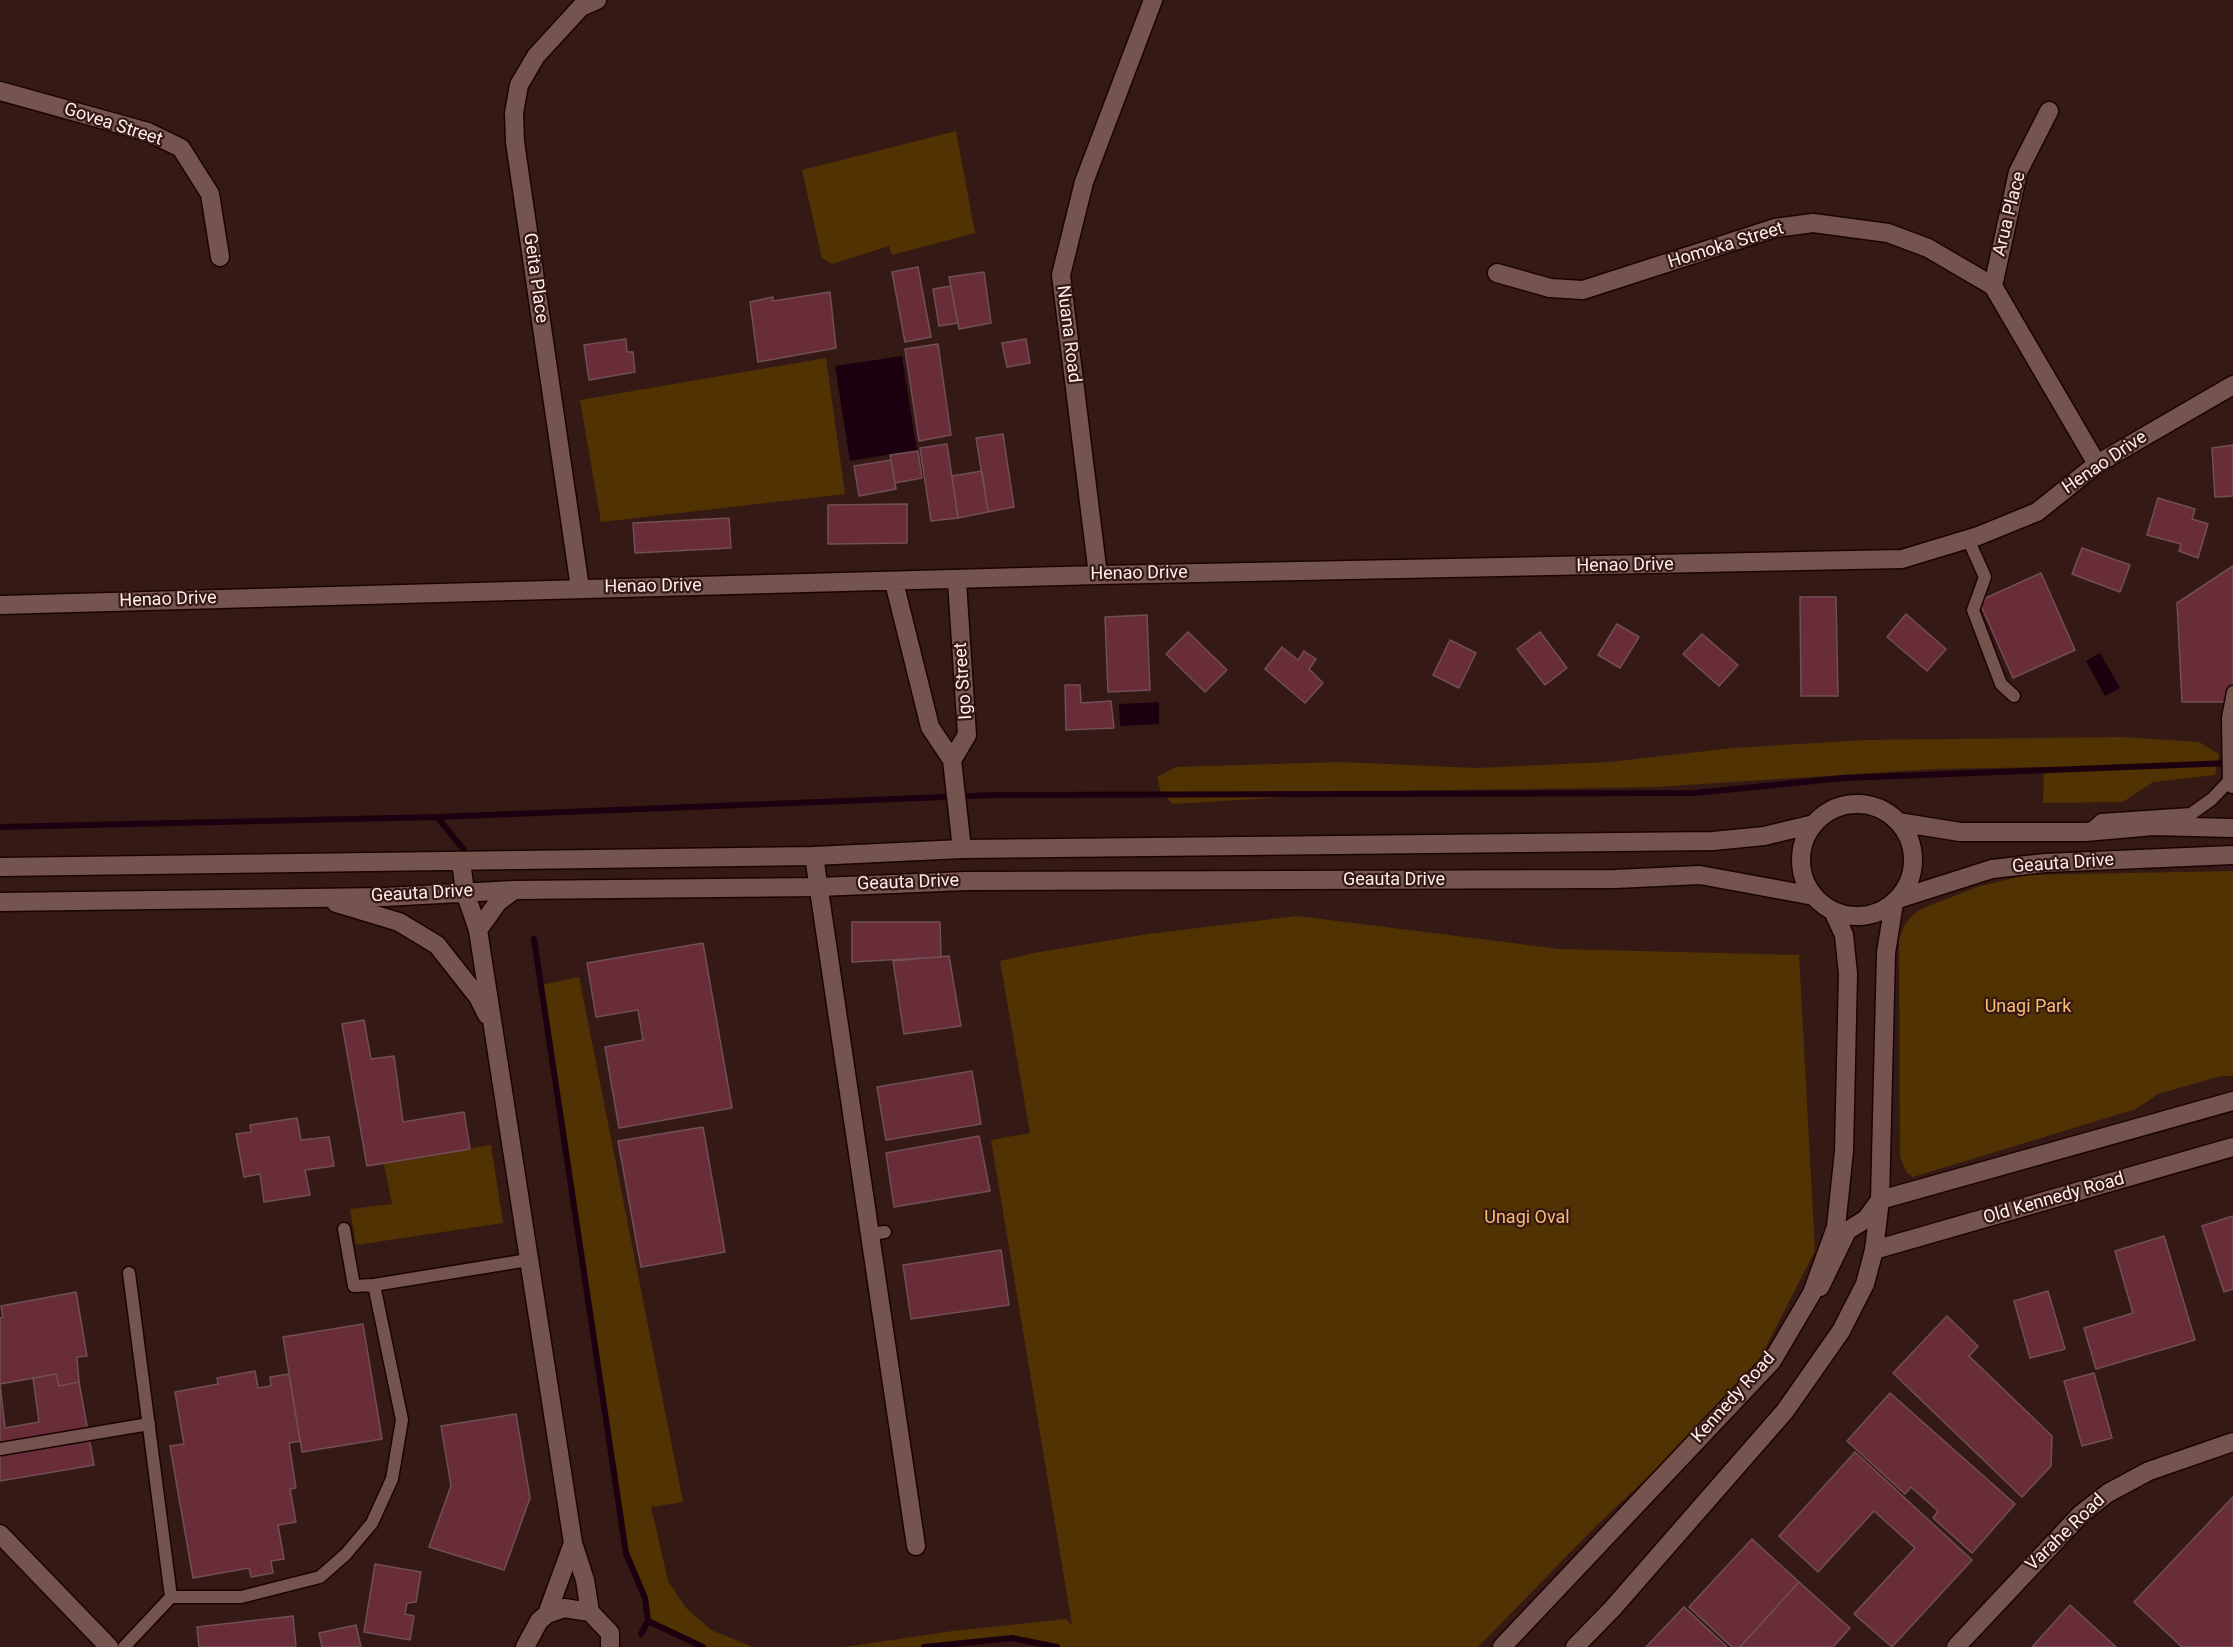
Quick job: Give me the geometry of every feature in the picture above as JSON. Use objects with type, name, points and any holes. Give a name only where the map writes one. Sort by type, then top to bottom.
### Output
[{"type":"main road","name":"Geita Place","points":[[580,588],[515,142],[514,113],[519,85],[536,56],[581,7],[597,0]]},
{"type":"main road","name":"Nuana Road","points":[[1098,575],[1061,274],[1084,182],[1153,0]]},
{"type":"main road","name":"Govea Street","points":[[0,91],[148,132],[181,148],[210,194],[220,257]]},
{"type":"main road","name":"Arua Place","points":[[1993,286],[2018,172],[2049,111]]},
{"type":"main road","name":"Homoka Street","points":[[1497,273],[1550,288],[1583,290],[1775,228],[1813,223],[1888,233],[1928,248],[1993,286],[2097,464]]},
{"type":"main road","name":"Henao Drive","points":[[0,605],[580,588],[957,581],[1098,575],[1846,562],[1902,559],[1968,539],[2037,512],[2097,464],[2233,385]]},
{"type":"main road","name":"Igo Street","points":[[952,760],[967,735],[957,581]]},
{"type":"main road","points":[[894,582],[930,727],[952,760],[962,849]]},
{"type":"main road","name":"Geauta Drive","points":[[2233,828],[2154,826],[2085,832],[1960,832],[1898,822],[1883,810],[1865,804],[1846,805],[1828,812],[1814,824],[1803,845],[1802,868],[1806,883],[1814,896],[1833,911],[1848,916],[1864,916],[1880,912],[1896,901],[1992,869],[2045,863],[2233,855]]},
{"type":"main road","points":[[1575,1647],[1613,1608],[1785,1411],[1820,1363],[1854,1309],[1865,1284],[1874,1251],[1880,1200],[1886,953],[1896,901],[1910,880],[1913,860],[1909,839],[1898,822]]},
{"type":"main road","name":"Geauta Drive","points":[[0,867],[814,856],[962,849],[1713,841],[1764,836],[1814,824]]},
{"type":"main road","points":[[814,856],[878,1233],[916,1546]]},
{"type":"main road","points":[[461,861],[465,892],[478,930],[494,1027],[573,1543],[585,1580],[590,1612],[610,1640],[622,1647]]},
{"type":"main road","name":"Geauta Drive","points":[[0,902],[319,898],[465,892],[819,887],[966,881],[1615,879],[1700,875],[1814,896]]},
{"type":"main road","points":[[478,930],[498,902],[514,891]]},
{"type":"main road","points":[[319,898],[399,922],[436,945],[478,997],[494,1027]]},
{"type":"main road","name":"Kennedy Road","points":[[1502,1647],[1772,1361],[1812,1293],[1836,1227],[1844,1151],[1848,974],[1844,935],[1833,911]]},
{"type":"main road","points":[[1812,1293],[1823,1284],[1847,1231],[1866,1219],[1880,1200],[2233,1101]]},
{"type":"main road","name":"Old Kennedy Road","points":[[1874,1251],[2233,1147]]},
{"type":"main road","name":"Varahe Road","points":[[1956,1647],[2073,1523],[2108,1493],[2149,1471],[2233,1442]]},
{"type":"main road","points":[[0,1534],[109,1647]]},
{"type":"main road","points":[[525,1647],[532,1629],[547,1614],[573,1543]]},
{"type":"main road","points":[[547,1614],[564,1608],[590,1612]]},
{"type":"lane","points":[[1968,539],[1985,578],[1972,610],[2001,684],[2014,696]]},
{"type":"lane","points":[[2085,832],[2091,831],[2101,820],[2191,814],[2231,785],[2228,718],[2233,692]]},
{"type":"lane","points":[[344,1229],[354,1286],[374,1285],[528,1260]]},
{"type":"lane","points":[[129,1273],[171,1597]]},
{"type":"lane","points":[[124,1647],[171,1597],[241,1597],[320,1577],[346,1554],[372,1523],[392,1479],[402,1420],[374,1285]]},
{"type":"lane","points":[[0,1449],[150,1424]]},
{"type":"green space","points":[[956,131],[975,233],[892,255],[889,246],[832,264],[822,258],[802,170]]},
{"type":"green space","points":[[826,358],[845,494],[601,522],[580,400]]},
{"type":"green space","points":[[2122,737],[2199,742],[2219,754],[2215,775],[2153,782],[2123,802],[2043,803],[2044,767],[1933,769],[1656,787],[1386,791],[1173,804],[1161,792],[1157,777],[1176,767],[1340,762],[1476,768],[1609,762],[1733,748],[1866,740]]},
{"type":"green space","name":"Unagi Park","points":[[2233,871],[2233,1076],[2221,1076],[2158,1094],[2136,1109],[1913,1177],[1907,1173],[1900,1157],[1899,940],[1904,926],[1912,916],[1921,909],[1980,886],[2027,875]]},
{"type":"green space","name":"Unagi Oval","points":[[1297,916],[1560,949],[1799,955],[1815,1251],[1748,1382],[1595,1527],[1478,1647],[1057,1647],[1012,1638],[924,1647],[844,1647],[953,1631],[1066,1619],[1072,1625],[991,1140],[1030,1133],[1000,961],[1148,934]]},
{"type":"green space","points":[[579,977],[683,1502],[651,1507],[668,1581],[686,1608],[711,1630],[753,1647],[703,1647],[648,1621],[645,1598],[626,1553],[541,985]]},
{"type":"green space","points":[[491,1145],[503,1223],[356,1245],[350,1209],[392,1204],[384,1164]]},
{"type":"shaded area","points":[[902,356],[917,450],[850,461],[835,366]]},
{"type":"shaded area","points":[[2100,653],[2120,688],[2105,696],[2086,661]]},
{"type":"shaded area","points":[[1159,702],[1159,724],[1120,726],[1119,704]]},
{"type":"building","points":[[918,267],[931,337],[905,342],[892,272]]},
{"type":"building","points":[[984,272],[991,323],[959,329],[949,277]]},
{"type":"building","points":[[951,286],[958,323],[939,326],[933,289]]},
{"type":"building","points":[[830,292],[836,348],[758,362],[750,302],[773,297],[773,301]]},
{"type":"building","points":[[626,339],[627,352],[633,352],[635,372],[589,380],[584,345]]},
{"type":"building","points":[[1026,339],[1030,363],[1007,367],[1002,343]]},
{"type":"building","points":[[938,344],[951,435],[919,441],[905,349]]},
{"type":"building","points":[[1003,434],[1014,507],[988,512],[976,438]]},
{"type":"building","points":[[947,444],[958,518],[931,521],[920,448]]},
{"type":"building","points":[[2233,445],[2233,496],[2215,497],[2212,448]]},
{"type":"building","points":[[918,451],[922,478],[895,483],[890,455]]},
{"type":"building","points":[[891,460],[896,489],[859,496],[854,466]]},
{"type":"building","points":[[982,471],[988,512],[958,518],[952,476]]},
{"type":"building","points":[[2158,498],[2195,509],[2192,519],[2208,524],[2198,558],[2179,551],[2181,544],[2147,535]]},
{"type":"building","points":[[907,504],[907,543],[828,544],[828,505]]},
{"type":"building","points":[[729,518],[731,548],[635,553],[633,523]]},
{"type":"building","points":[[2082,548],[2130,565],[2120,592],[2072,574]]},
{"type":"building","points":[[2233,566],[2233,702],[2182,702],[2177,603]]},
{"type":"building","points":[[2041,573],[2075,650],[2013,678],[1979,601]]},
{"type":"building","points":[[1800,597],[1836,597],[1838,696],[1801,696]]},
{"type":"building","points":[[1906,614],[1946,649],[1927,671],[1887,637]]},
{"type":"building","points":[[1147,615],[1150,690],[1108,692],[1105,617]]},
{"type":"building","points":[[1617,624],[1639,637],[1620,668],[1598,655]]},
{"type":"building","points":[[1188,632],[1227,670],[1205,692],[1166,654]]},
{"type":"building","points":[[1540,632],[1567,668],[1545,685],[1517,649]]},
{"type":"building","points":[[1702,634],[1738,665],[1719,686],[1683,654]]},
{"type":"building","points":[[1450,640],[1476,653],[1459,688],[1433,675]]},
{"type":"building","points":[[1282,647],[1298,660],[1304,651],[1316,659],[1309,669],[1323,683],[1305,703],[1265,669]]},
{"type":"building","points":[[1065,685],[1080,685],[1081,703],[1111,701],[1114,728],[1066,730]]},
{"type":"building","points":[[852,922],[940,922],[941,957],[852,962]]},
{"type":"building","points":[[703,943],[732,1108],[619,1128],[605,1047],[643,1040],[638,1010],[596,1017],[587,963]]},
{"type":"building","points":[[949,956],[961,1026],[904,1034],[893,961]]},
{"type":"building","points":[[364,1020],[371,1059],[394,1056],[403,1122],[464,1112],[470,1149],[367,1166],[342,1024]]},
{"type":"building","points":[[972,1071],[981,1124],[886,1140],[877,1087]]},
{"type":"building","points":[[297,1118],[301,1140],[329,1137],[334,1166],[305,1170],[310,1195],[264,1202],[260,1174],[244,1177],[236,1134],[251,1132],[250,1125]]},
{"type":"building","points":[[703,1127],[725,1252],[641,1267],[618,1141]]},
{"type":"building","points":[[979,1136],[990,1191],[894,1207],[886,1153]]},
{"type":"building","points":[[2233,1216],[2233,1289],[2224,1292],[2202,1226]]},
{"type":"building","points":[[2164,1236],[2195,1340],[2096,1369],[2084,1328],[2133,1313],[2115,1251]]},
{"type":"building","points":[[1001,1250],[1009,1305],[911,1319],[903,1265]]},
{"type":"building","points":[[2048,1291],[2065,1349],[2030,1358],[2014,1301]]},
{"type":"building","points":[[76,1292],[87,1356],[77,1357],[79,1382],[59,1386],[56,1374],[0,1384],[0,1318],[3,1317],[1,1306]]},
{"type":"building","points":[[1947,1316],[1978,1346],[1969,1356],[2052,1436],[2051,1466],[2022,1497],[1893,1373]]},
{"type":"building","points":[[363,1324],[382,1439],[302,1452],[283,1337]]},
{"type":"building","points":[[255,1371],[258,1388],[271,1386],[270,1377],[289,1374],[300,1441],[289,1443],[296,1488],[290,1489],[296,1522],[278,1525],[284,1559],[271,1561],[273,1573],[251,1577],[249,1568],[193,1578],[170,1446],[184,1444],[175,1392],[218,1384],[217,1378]]},
{"type":"building","points":[[2094,1373],[2112,1438],[2082,1446],[2064,1381]]},
{"type":"building","points":[[56,1374],[59,1386],[79,1382],[94,1465],[0,1481],[0,1384]]},
{"type":"building","points":[[33,1378],[39,1422],[5,1428],[0,1384]]},
{"type":"building","points":[[1890,1393],[2015,1504],[1972,1553],[1933,1518],[1938,1511],[1911,1487],[1905,1494],[1847,1441]]},
{"type":"building","points":[[516,1414],[530,1498],[504,1570],[429,1547],[451,1486],[441,1426]]},
{"type":"building","points":[[1855,1452],[1972,1560],[1892,1647],[1854,1614],[1915,1548],[1874,1511],[1818,1572],[1779,1536]]},
{"type":"building","points":[[2233,1497],[2233,1647],[2182,1647],[2134,1602]]},
{"type":"building","points":[[1752,1539],[1799,1582],[1740,1647],[1732,1647],[1689,1607]]},
{"type":"building","points":[[375,1564],[421,1572],[416,1602],[407,1603],[405,1614],[414,1616],[410,1640],[364,1632]]},
{"type":"building","points":[[1799,1582],[1850,1628],[1833,1647],[1740,1647]]},
{"type":"building","points":[[2070,1605],[2116,1647],[2032,1647]]},
{"type":"building","points":[[1684,1607],[1727,1647],[1646,1647]]},
{"type":"building","points":[[293,1616],[296,1647],[199,1647],[197,1627]]},
{"type":"building","points":[[356,1625],[361,1647],[322,1647],[319,1633]]},
{"type":"waterway","points":[[0,827],[437,817],[996,795],[1695,793],[1844,778],[2230,763]]},
{"type":"waterway","points":[[437,817],[464,850]]},
{"type":"waterway","points":[[534,939],[626,1553],[645,1598],[648,1621],[703,1647]]},
{"type":"waterway","points":[[641,1634],[648,1621]]},
{"type":"waterway","points":[[924,1647],[1012,1638],[1057,1647]]}]
